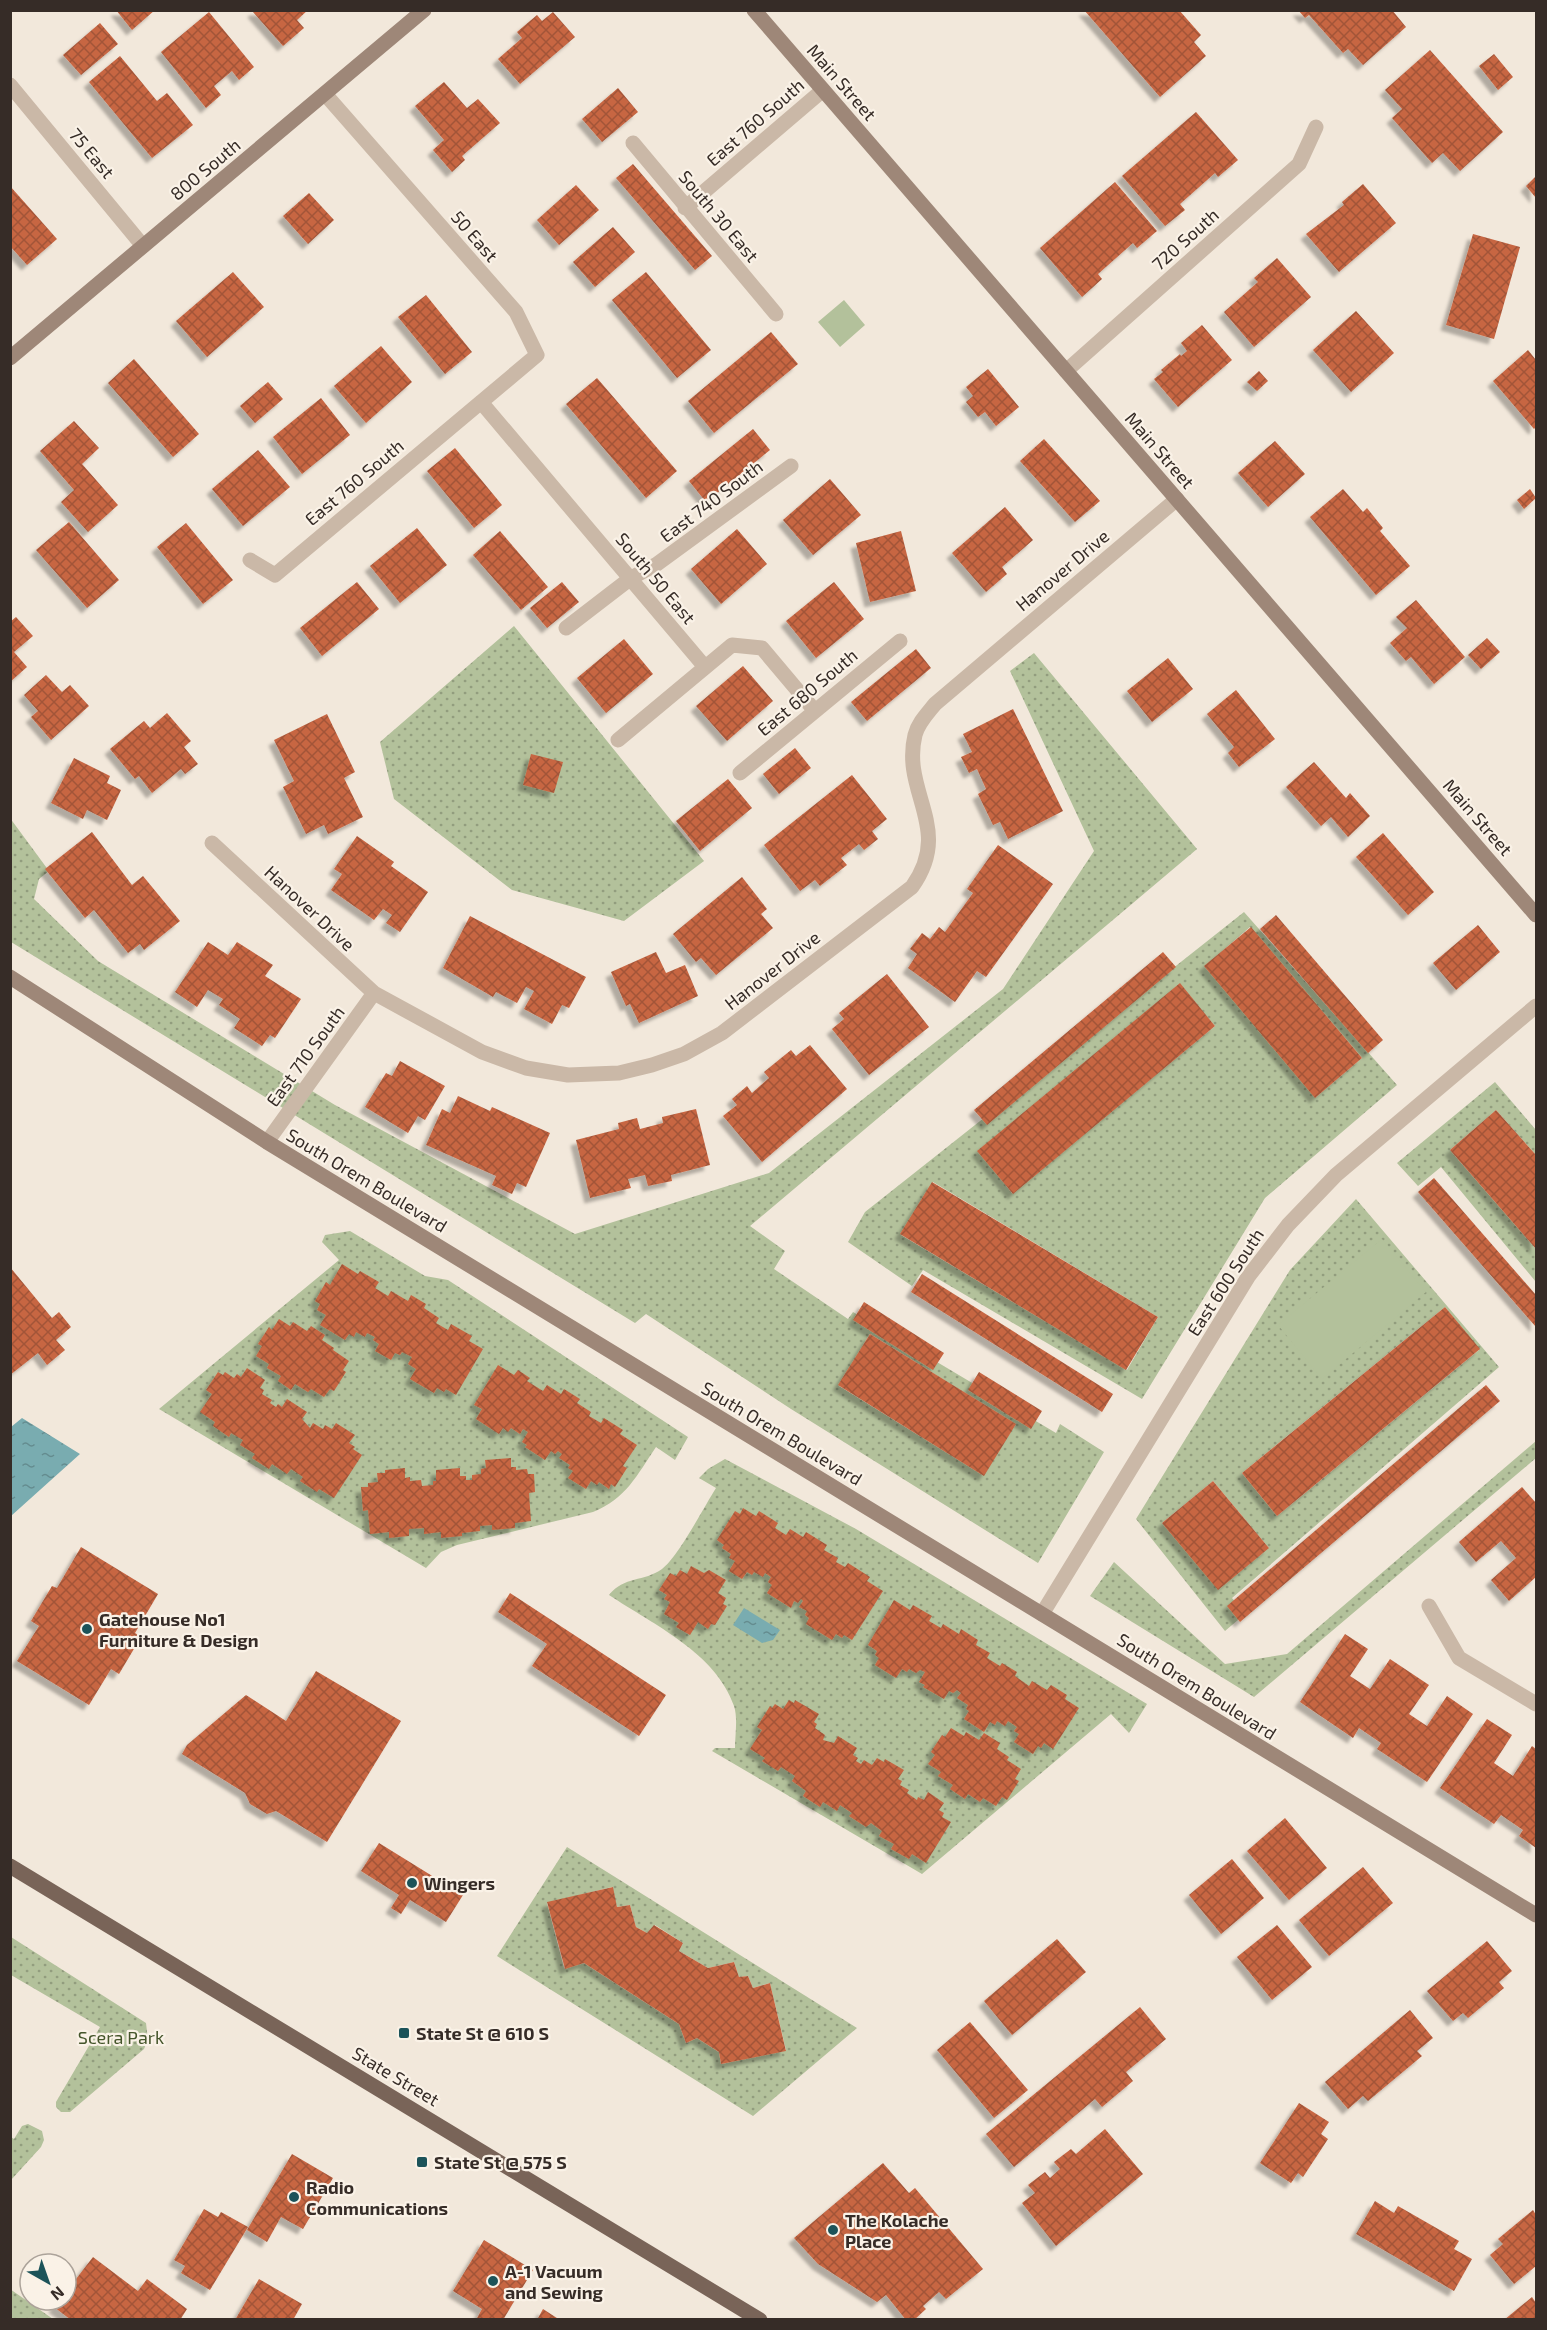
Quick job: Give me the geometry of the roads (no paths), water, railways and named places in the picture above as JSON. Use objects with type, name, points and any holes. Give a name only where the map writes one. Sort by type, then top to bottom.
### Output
[{"type":"main road","name":"State Street","points":[[10,1866],[760,2319]]},
{"type":"street","name":"800 South","points":[[10,358],[424,10]]},
{"type":"street","name":"Main Street","points":[[754,10],[1536,915]]},
{"type":"street","name":"75 East","points":[[10,85],[144,246]]},
{"type":"street","name":"East 760 South","points":[[685,208],[823,90]]},
{"type":"street","name":"50 East","points":[[326,94],[516,312],[537,355],[481,402]]},
{"type":"street","name":"720 South","points":[[1066,371],[1299,164],[1316,127]]},
{"type":"street","name":"South 30 East","points":[[633,143],[685,208],[776,314]]},
{"type":"street","name":"East 760 South","points":[[250,560],[275,574],[481,402]]},
{"type":"street","name":"South 50 East","points":[[481,402],[705,667]]},
{"type":"street","name":"East 740 South","points":[[566,628],[630,578],[657,564],[790,466]]},
{"type":"street","name":"Hanover Drive","points":[[212,843],[374,993],[482,1052],[526,1068],[568,1075],[619,1073],[684,1054],[722,1033],[912,886],[922,872],[929,853],[930,835],[913,755],[915,734],[922,720],[935,704],[1177,499]]},
{"type":"street","name":"East 680 South","points":[[740,773],[900,641]]},
{"type":"street","points":[[618,740],[732,645],[762,648],[815,711]]},
{"type":"street","name":"South Orem Boulevard","points":[[10,977],[267,1142],[1536,1915]]},
{"type":"street","name":"East 710 South","points":[[267,1142],[374,993]]},
{"type":"street","name":"East 600 South","points":[[1042,1614],[1248,1277],[1288,1225],[1336,1175],[1536,1006]]},
{"type":"street","points":[[1429,1606],[1459,1658],[1536,1704]]},
{"type":"water","points":[[22,1418],[80,1454],[11,1516],[11,1427]]},
{"type":"water","points":[[744,1608],[780,1630],[773,1640],[762,1643],[733,1625]]},
{"type":"place","name":"Gatehouse No1 Furniture & Design","points":[[87,1629]]},
{"type":"place","name":"Wingers","points":[[412,1883]]},
{"type":"place","name":"State St @ 610 S","points":[[404,2033]]},
{"type":"place","name":"State St @ 575 S","points":[[422,2162]]},
{"type":"place","name":"Radio Communications","points":[[294,2197]]},
{"type":"place","name":"The Kolache Place","points":[[833,2230]]},
{"type":"place","name":"A-1 Vacuum and Sewing","points":[[493,2281]]},
{"type":"park label","name":"Scera Park","points":[[121,2037]]}]
